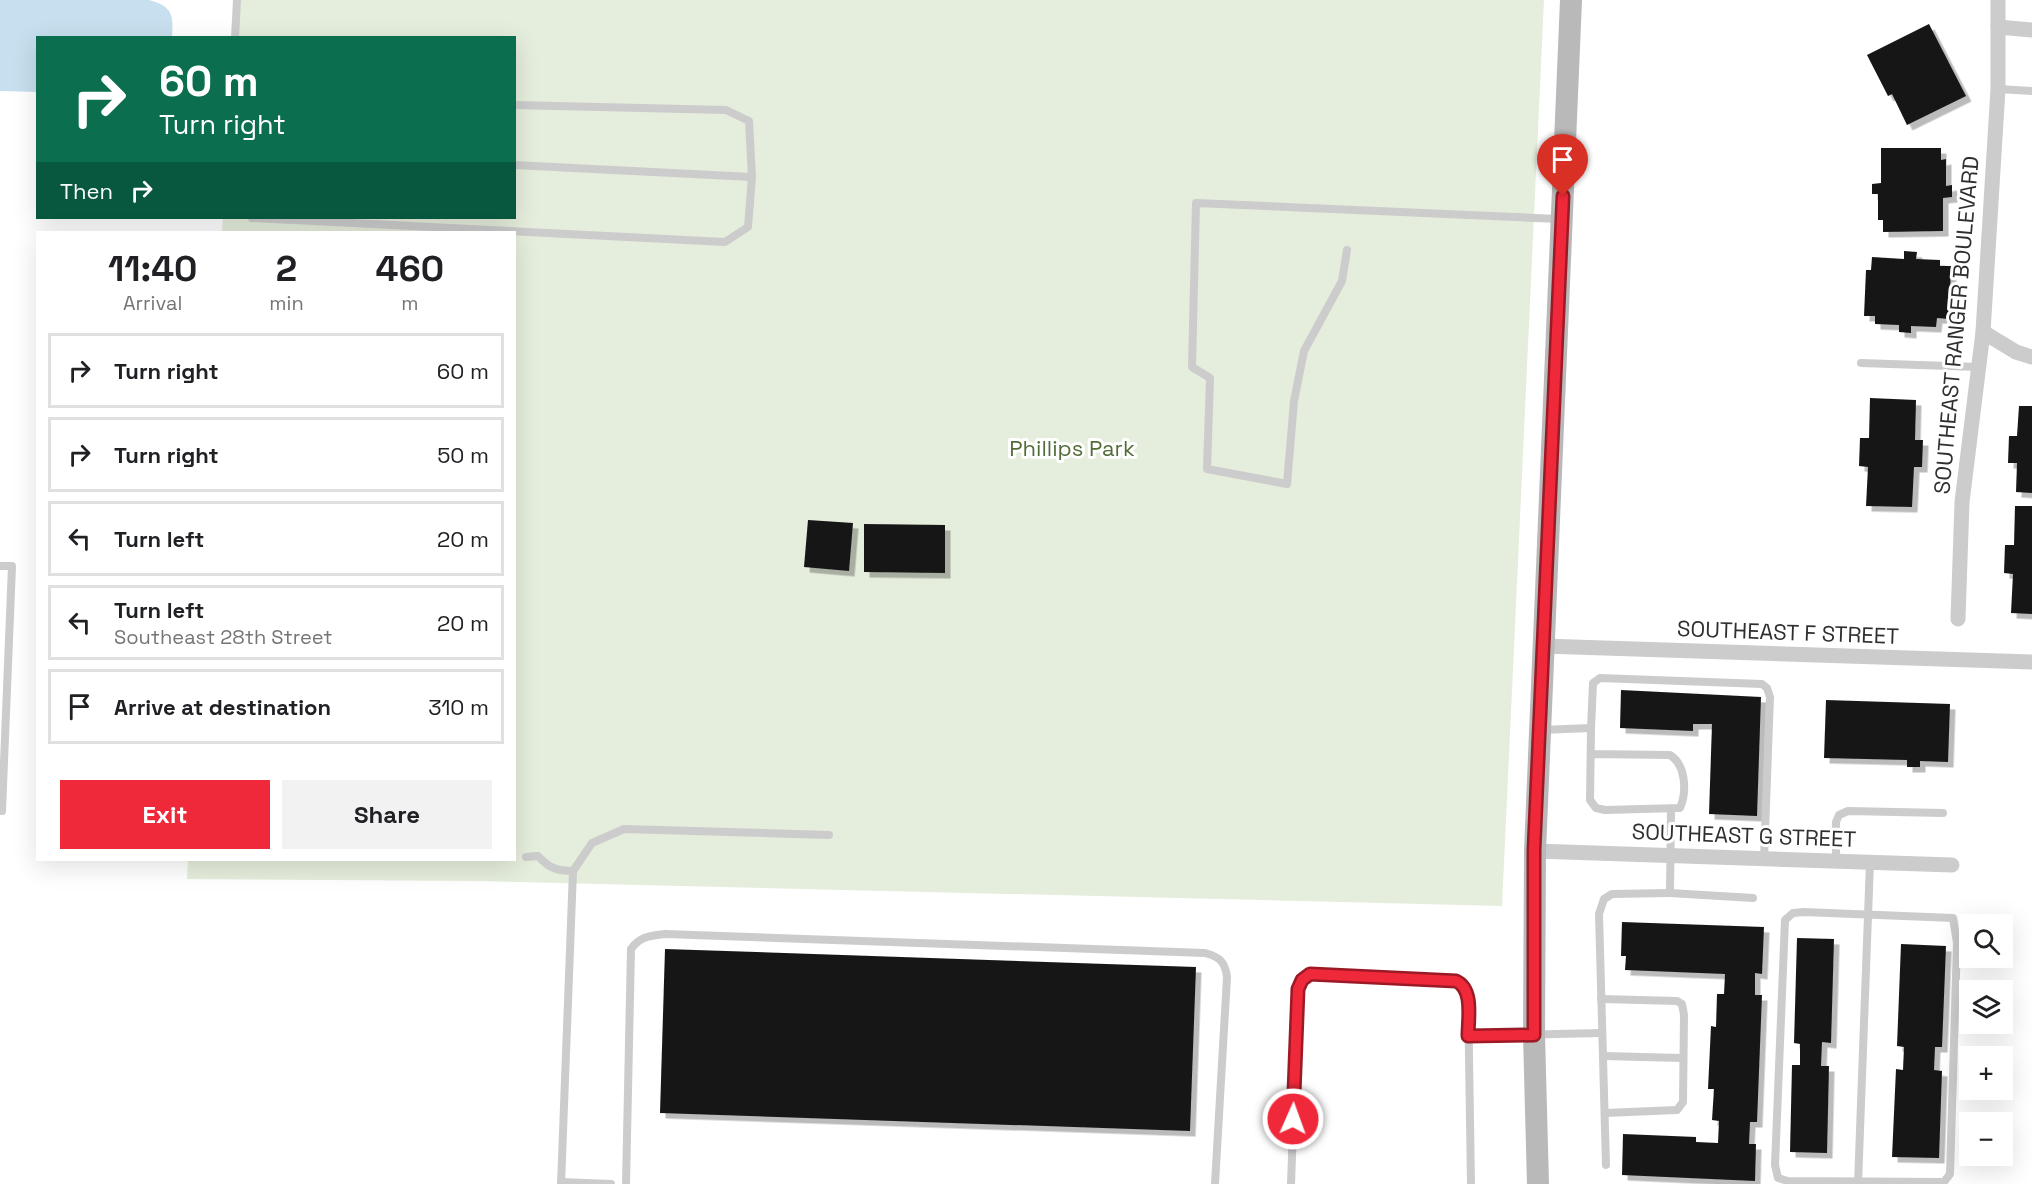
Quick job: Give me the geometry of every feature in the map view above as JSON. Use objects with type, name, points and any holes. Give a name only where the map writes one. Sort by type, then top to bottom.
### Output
[{"type":"main road","points":[[1538,1184],[1534,1035],[1534,850],[1571,0]]},
{"type":"street","name":"SOUTHEAST RANGER BOULEVARD","points":[[1958,619],[1962,502],[1983,332],[1998,89],[1998,0]]},
{"type":"street","points":[[1998,27],[2032,30]]},
{"type":"street","points":[[1983,332],[2016,352],[2032,357]]},
{"type":"street","name":"SOUTHEAST F STREET","points":[[1543,646],[2032,662]]},
{"type":"street","name":"SOUTHEAST G STREET","points":[[1534,850],[1952,865]]},
{"type":"lane","points":[[235,36],[237,0]]},
{"type":"lane","points":[[1998,89],[2032,91]]},
{"type":"lane","points":[[516,105],[726,110],[749,121],[752,177],[748,227],[725,242],[516,231]]},
{"type":"lane","points":[[516,165],[752,177]]},
{"type":"lane","points":[[1347,250],[1342,280],[1304,351],[1294,401],[1287,484],[1207,469],[1210,378],[1192,366],[1196,203],[1563,219]]},
{"type":"lane","points":[[272,219],[508,231]]},
{"type":"lane","points":[[1862,363],[1977,367]]},
{"type":"lane","points":[[0,566],[12,566],[2,811],[0,811]]},
{"type":"lane","points":[[1591,754],[1670,755],[1678,760],[1682,768],[1683,801],[1680,808],[1605,810],[1596,808],[1590,800],[1591,728],[1593,683],[1600,678],[1762,684],[1767,687],[1770,697],[1764,859]]},
{"type":"lane","points":[[1540,730],[1591,728]]},
{"type":"lane","points":[[1670,893],[1671,809]]},
{"type":"lane","points":[[1836,861],[1836,822],[1839,815],[1848,811],[1943,813]]},
{"type":"lane","points":[[611,1184],[561,1183],[573,872],[592,843],[624,829],[829,835]]},
{"type":"lane","points":[[526,857],[538,856],[547,866],[560,872],[573,872]]},
{"type":"lane","points":[[1858,1183],[1870,862]]},
{"type":"lane","points":[[1606,1165],[1599,914],[1604,899],[1612,894],[1670,893],[1753,898]]},
{"type":"lane","points":[[1804,912],[1868,915],[1953,918],[1957,943],[1950,1174],[1944,1182],[1937,1183],[1788,1181],[1778,1178],[1775,1165],[1785,920],[1793,913],[1804,912]]},
{"type":"lane","points":[[626,1184],[631,949],[643,937],[666,934],[1205,953],[1218,956],[1225,964],[1227,977],[1215,1184]]},
{"type":"lane","points":[[1291,1184],[1298,989],[1302,980],[1310,974],[1456,981],[1462,984],[1468,992],[1471,1184]]},
{"type":"lane","points":[[1601,999],[1677,1000],[1682,1004],[1684,1015],[1683,1102],[1677,1110],[1605,1113]]},
{"type":"lane","points":[[1468,1036],[1602,1033]]},
{"type":"lane","points":[[1603,1056],[1683,1058]]},
{"type":"green space","name":"Phillips Park","points":[[234,0],[1544,0],[1502,906],[481,881],[187,879],[188,861],[516,861],[516,231],[222,231],[223,219],[516,219],[516,36],[232,36]]},
{"type":"water","points":[[0,0],[149,0],[163,5],[170,12],[172,36],[36,36],[36,92],[0,91]]},
{"type":"building","points":[[1929,24],[1966,96],[1907,125],[1892,94],[1888,96],[1867,55]]},
{"type":"building","points":[[1881,148],[1941,148],[1941,160],[1946,159],[1946,186],[1952,185],[1952,197],[1943,198],[1943,231],[1883,232],[1883,220],[1878,220],[1878,194],[1872,194],[1872,184],[1881,183]]},
{"type":"building","points":[[1904,251],[1917,252],[1916,259],[1940,260],[1940,266],[1951,266],[1949,319],[1937,318],[1936,327],[1911,326],[1911,333],[1899,332],[1899,325],[1875,324],[1875,316],[1864,316],[1866,270],[1871,270],[1872,257],[1904,259]]},
{"type":"building","points":[[1870,398],[1916,400],[1915,440],[1923,440],[1922,467],[1914,467],[1912,507],[1866,506],[1868,467],[1859,466],[1860,438],[1869,438]]},
{"type":"building","points":[[2019,406],[2032,406],[2032,493],[2016,492],[2017,463],[2008,463],[2009,436],[2017,436]]},
{"type":"building","points":[[2015,506],[2032,506],[2032,614],[2011,613],[2013,574],[2004,573],[2005,545],[2014,545]]},
{"type":"building","points":[[808,520],[853,523],[849,571],[804,567]]},
{"type":"building","points":[[864,524],[945,525],[945,573],[864,572]]},
{"type":"building","points":[[1621,690],[1761,697],[1757,816],[1709,814],[1712,724],[1693,724],[1693,731],[1620,728]]},
{"type":"building","points":[[1826,700],[1950,704],[1948,762],[1920,761],[1920,767],[1907,767],[1907,760],[1824,758]]},
{"type":"building","points":[[1622,922],[1764,927],[1762,974],[1755,973],[1755,995],[1762,995],[1757,1122],[1750,1122],[1749,1144],[1756,1144],[1755,1181],[1622,1175],[1623,1134],[1696,1137],[1696,1142],[1718,1143],[1719,1121],[1712,1120],[1714,1089],[1708,1089],[1711,1026],[1716,1027],[1717,994],[1724,994],[1725,974],[1625,970],[1626,956],[1621,956]]},
{"type":"building","points":[[1797,938],[1834,939],[1831,1043],[1822,1042],[1821,1066],[1829,1066],[1827,1153],[1790,1152],[1792,1065],[1800,1065],[1800,1044],[1794,1043]]},
{"type":"building","points":[[1901,944],[1946,946],[1942,1047],[1935,1047],[1934,1070],[1942,1071],[1939,1158],[1892,1157],[1896,1069],[1903,1070],[1904,1047],[1897,1046]]},
{"type":"building","points":[[665,949],[1196,967],[1190,1131],[660,1113]]},
{"type":"route","points":[[1293,1119],[1298,989],[1302,980],[1310,974],[1456,981],[1462,984],[1468,992],[1468,1036],[1534,1035],[1534,850],[1563,196]]}]
